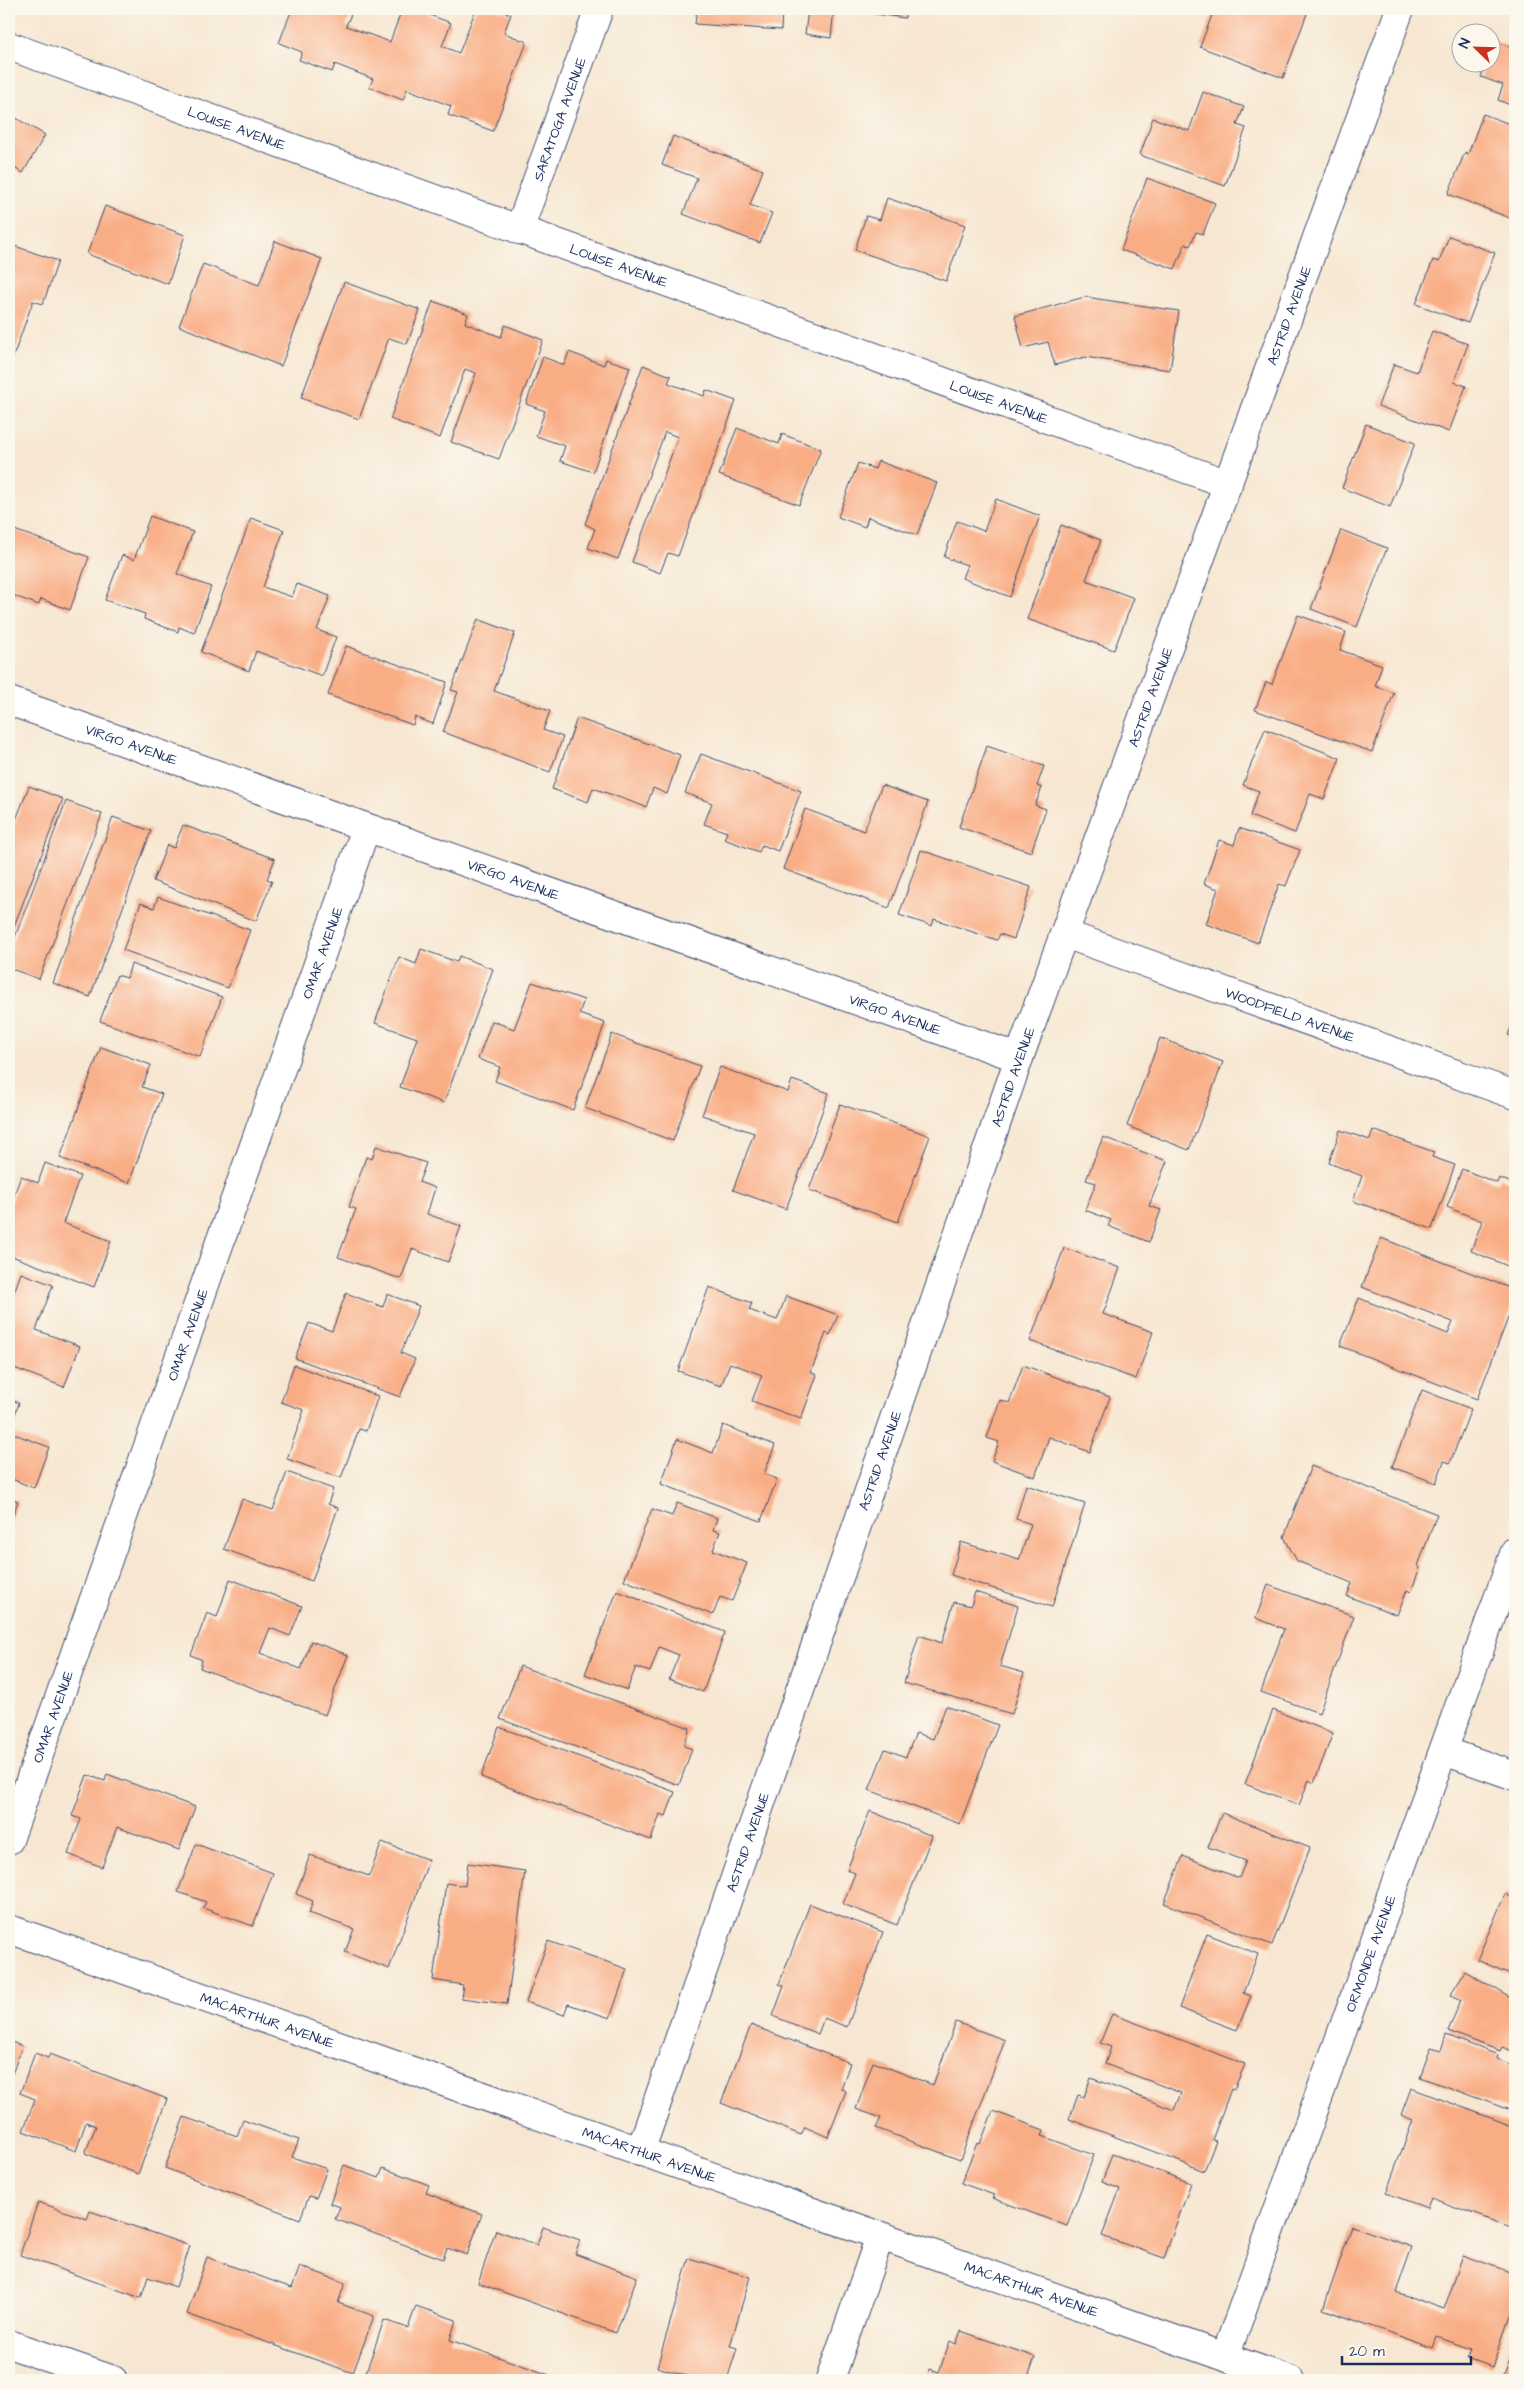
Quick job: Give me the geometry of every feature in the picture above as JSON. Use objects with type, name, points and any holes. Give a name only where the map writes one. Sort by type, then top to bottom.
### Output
[{"type":"street","name":"SARATOGA AVENUE","points":[[519,230],[599,9]]},
{"type":"street","name":"ASTRID AVENUE","points":[[640,2152],[1019,1058],[1400,9]]},
{"type":"street","name":"LOUISE AVENUE","points":[[9,46],[1228,484]]},
{"type":"street","name":"VIRGO AVENUE","points":[[9,701],[1019,1058]]},
{"type":"street","name":"OMAR AVENUE","points":[[9,1840],[366,828]]},
{"type":"street","name":"WOODFIELD AVENUE","points":[[1065,934],[1515,1095]]},
{"type":"street","name":"ORMONDE AVENUE","points":[[1225,2357],[1515,1551]]},
{"type":"street","points":[[1444,1750],[1515,1776]]},
{"type":"street","name":"MACARTHUR AVENUE","points":[[9,1929],[1290,2380]]},
{"type":"street","points":[[830,2380],[880,2236]]},
{"type":"street","points":[[9,2344],[113,2380]]},
{"type":"building","points":[[292,9],[353,9],[346,26],[390,42],[402,9],[429,9],[427,14],[451,23],[442,46],[459,53],[476,9],[496,9],[511,14],[504,33],[527,42],[493,131],[448,115],[451,106],[407,89],[403,100],[369,87],[373,79],[335,64],[332,72],[299,60],[302,52],[279,43]]},
{"type":"building","points":[[697,9],[782,9],[781,30],[695,24]]},
{"type":"building","points":[[808,9],[834,9],[831,38],[805,34]]},
{"type":"building","points":[[838,9],[906,9],[905,18]]},
{"type":"building","points":[[1194,9],[1302,9],[1308,11],[1283,78],[1200,47],[1212,15]]},
{"type":"building","points":[[1502,44],[1515,49],[1515,107],[1498,100],[1503,85],[1481,77],[1483,72],[1502,72]]},
{"type":"building","points":[[1203,92],[1244,107],[1237,125],[1246,128],[1225,186],[1140,155],[1153,118],[1189,131]]},
{"type":"building","points":[[9,114],[45,135],[23,173],[9,165]]},
{"type":"building","points":[[1483,114],[1515,126],[1515,220],[1448,194],[1465,152],[1468,154]]},
{"type":"building","points":[[673,136],[763,170],[750,205],[772,213],[760,243],[683,214],[697,178],[662,165]]},
{"type":"building","points":[[1147,178],[1215,203],[1203,234],[1196,232],[1190,246],[1185,244],[1175,269],[1121,250]]},
{"type":"building","points":[[887,198],[965,225],[946,281],[855,250],[866,216],[880,220]]},
{"type":"building","points":[[105,206],[185,235],[168,284],[87,254]]},
{"type":"building","points":[[1449,236],[1495,253],[1468,323],[1416,304],[1433,260],[1439,262]]},
{"type":"building","points":[[275,241],[322,259],[281,366],[179,326],[203,264],[259,285]]},
{"type":"building","points":[[9,244],[58,261],[43,304],[33,301],[12,360],[9,359]]},
{"type":"building","points":[[344,282],[420,310],[407,344],[389,338],[359,419],[301,398]]},
{"type":"building","points":[[1085,297],[1179,311],[1170,370],[1085,357],[1055,365],[1048,342],[1023,348],[1015,316]]},
{"type":"building","points":[[433,301],[468,314],[465,323],[501,337],[505,325],[543,340],[499,459],[451,442],[476,373],[465,369],[440,438],[390,419]]},
{"type":"building","points":[[1432,331],[1468,344],[1454,382],[1466,386],[1449,432],[1378,406],[1394,364],[1417,372]]},
{"type":"building","points":[[569,352],[604,365],[606,359],[630,367],[593,472],[560,461],[565,446],[536,436],[545,411],[526,404],[543,357],[564,365]]},
{"type":"building","points":[[643,365],[671,376],[668,383],[704,396],[706,390],[736,401],[678,556],[668,553],[660,573],[632,562],[678,437],[665,432],[618,559],[588,548],[595,529],[585,524]]},
{"type":"building","points":[[1366,424],[1415,443],[1390,507],[1342,488]]},
{"type":"building","points":[[737,428],[779,444],[782,434],[821,449],[799,505],[719,475]]},
{"type":"building","points":[[878,461],[937,483],[917,535],[868,517],[865,527],[838,517],[858,463],[875,469]]},
{"type":"building","points":[[996,499],[1040,516],[1010,597],[962,578],[967,565],[944,557],[957,521],[984,531]]},
{"type":"building","points":[[150,516],[193,532],[177,574],[211,587],[194,633],[179,627],[178,632],[144,619],[145,614],[105,600],[122,555],[134,560]]},
{"type":"building","points":[[251,518],[284,530],[263,587],[292,597],[297,584],[330,596],[317,630],[336,637],[322,676],[256,651],[249,671],[201,652]]},
{"type":"building","points":[[1061,525],[1101,540],[1086,580],[1134,598],[1114,650],[1027,619]]},
{"type":"building","points":[[9,528],[89,557],[70,610],[41,599],[39,605],[9,594]]},
{"type":"building","points":[[1341,530],[1387,548],[1357,627],[1311,609]]},
{"type":"building","points":[[1298,615],[1346,632],[1340,650],[1382,665],[1375,686],[1394,693],[1372,752],[1255,710],[1266,682],[1272,684]]},
{"type":"building","points":[[478,619],[515,633],[494,691],[550,711],[543,730],[563,737],[550,772],[443,732],[458,692],[451,690]]},
{"type":"building","points":[[346,646],[447,682],[433,724],[415,717],[413,725],[328,695]]},
{"type":"building","points":[[577,718],[680,755],[667,794],[653,788],[646,807],[593,788],[588,802],[552,789]]},
{"type":"building","points":[[1265,729],[1340,758],[1324,799],[1310,794],[1295,833],[1250,816],[1259,791],[1243,785]]},
{"type":"building","points":[[987,746],[1044,766],[1037,786],[1042,788],[1035,805],[1046,809],[1031,852],[959,827]]},
{"type":"building","points":[[701,754],[801,791],[778,851],[762,845],[759,852],[724,839],[727,832],[704,824],[712,803],[685,793]]},
{"type":"building","points":[[882,785],[928,802],[889,908],[783,869],[805,809],[864,831]]},
{"type":"building","points":[[29,786],[63,799],[9,939],[9,838]]},
{"type":"building","points":[[66,801],[102,814],[39,979],[9,968],[9,953]]},
{"type":"building","points":[[113,817],[151,831],[90,997],[53,983]]},
{"type":"building","points":[[183,825],[275,859],[267,879],[272,881],[256,921],[153,881],[167,845],[174,848]]},
{"type":"building","points":[[1239,828],[1300,850],[1286,886],[1279,884],[1258,943],[1206,924],[1218,889],[1204,884],[1219,840],[1234,845]]},
{"type":"building","points":[[921,850],[1031,887],[1014,939],[1000,934],[997,940],[934,919],[932,926],[899,915]]},
{"type":"building","points":[[158,897],[250,930],[228,988],[123,950],[141,903],[154,908]]},
{"type":"building","points":[[421,949],[457,962],[459,956],[493,969],[444,1103],[400,1087],[417,1038],[375,1023],[399,957],[416,964]]},
{"type":"building","points":[[131,964],[222,997],[200,1057],[100,1021],[117,975],[127,978]]},
{"type":"building","points":[[532,982],[584,1000],[579,1014],[605,1023],[573,1110],[495,1081],[500,1067],[478,1059],[492,1021],[514,1029]]},
{"type":"building","points":[[1515,1017],[1515,1037],[1508,1035]]},
{"type":"building","points":[[612,1034],[700,1066],[673,1141],[585,1108]]},
{"type":"building","points":[[1160,1038],[1223,1062],[1189,1150],[1127,1126]]},
{"type":"building","points":[[101,1047],[151,1065],[142,1087],[162,1094],[129,1183],[60,1158]]},
{"type":"building","points":[[720,1067],[788,1092],[792,1080],[829,1093],[786,1209],[733,1190],[754,1133],[702,1115]]},
{"type":"building","points":[[840,1104],[930,1136],[898,1222],[809,1190]]},
{"type":"building","points":[[1340,1130],[1370,1140],[1373,1130],[1434,1152],[1432,1157],[1455,1165],[1432,1229],[1353,1201],[1362,1176],[1329,1163]]},
{"type":"building","points":[[1103,1137],[1167,1161],[1149,1206],[1161,1210],[1149,1242],[1108,1226],[1111,1220],[1085,1210],[1096,1183],[1086,1180]]},
{"type":"building","points":[[376,1146],[426,1163],[419,1182],[435,1188],[427,1214],[461,1226],[448,1262],[412,1249],[401,1279],[338,1257],[356,1209],[349,1207],[366,1157],[372,1159]]},
{"type":"building","points":[[45,1163],[80,1176],[63,1223],[111,1241],[94,1287],[9,1255],[9,1209],[21,1176],[38,1183]]},
{"type":"building","points":[[1462,1169],[1497,1183],[1499,1178],[1515,1184],[1515,1269],[1471,1251],[1482,1221],[1447,1207]]},
{"type":"building","points":[[1381,1238],[1515,1290],[1515,1300],[1477,1399],[1340,1346],[1359,1298],[1448,1334],[1453,1322],[1362,1287]]},
{"type":"building","points":[[1064,1248],[1120,1268],[1103,1314],[1153,1332],[1136,1379],[1030,1341]]},
{"type":"building","points":[[21,1273],[53,1285],[36,1330],[80,1346],[64,1387],[9,1366],[9,1306]]},
{"type":"building","points":[[709,1287],[752,1303],[749,1310],[777,1320],[786,1296],[838,1315],[830,1335],[826,1333],[811,1372],[817,1375],[801,1419],[752,1401],[762,1375],[730,1363],[721,1386],[678,1371]]},
{"type":"building","points":[[346,1293],[383,1307],[387,1294],[419,1306],[401,1353],[415,1359],[400,1397],[295,1358],[309,1323],[332,1331]]},
{"type":"building","points":[[294,1365],[378,1396],[366,1431],[359,1429],[341,1478],[287,1459],[304,1410],[281,1402]]},
{"type":"building","points":[[1023,1365],[1110,1397],[1090,1452],[1049,1437],[1035,1477],[992,1461],[999,1442],[987,1438],[1000,1400],[1009,1403]]},
{"type":"building","points":[[1422,1390],[1471,1409],[1450,1463],[1444,1461],[1436,1483],[1392,1467]]},
{"type":"building","points":[[9,1399],[19,1403],[9,1432]]},
{"type":"building","points":[[723,1425],[775,1445],[764,1474],[777,1479],[761,1521],[661,1484],[677,1439],[713,1453]]},
{"type":"building","points":[[9,1432],[49,1447],[34,1488],[9,1478]]},
{"type":"building","points":[[1311,1466],[1437,1514],[1418,1566],[1420,1567],[1411,1592],[1407,1590],[1397,1615],[1347,1596],[1352,1583],[1297,1561],[1284,1537]]},
{"type":"building","points":[[287,1472],[333,1489],[328,1504],[338,1508],[312,1581],[224,1549],[242,1499],[273,1510]]},
{"type":"building","points":[[1026,1485],[1085,1504],[1052,1607],[951,1575],[961,1542],[1019,1560],[1031,1524],[1016,1519]]},
{"type":"building","points":[[9,1498],[18,1501],[9,1527]]},
{"type":"building","points":[[677,1503],[717,1518],[713,1530],[720,1532],[713,1550],[747,1563],[732,1601],[720,1597],[713,1615],[624,1580],[652,1509],[672,1516]]},
{"type":"building","points":[[230,1579],[302,1606],[290,1636],[270,1628],[260,1653],[301,1669],[311,1641],[348,1655],[325,1715],[200,1668],[202,1660],[191,1655],[207,1613],[217,1617]]},
{"type":"building","points":[[1268,1585],[1354,1616],[1319,1713],[1261,1692],[1284,1629],[1256,1618]]},
{"type":"building","points":[[617,1591],[725,1632],[703,1692],[669,1679],[679,1655],[659,1647],[650,1672],[636,1667],[627,1690],[585,1674]]},
{"type":"building","points":[[975,1592],[1018,1606],[1000,1666],[1024,1673],[1012,1714],[904,1683],[919,1635],[942,1643],[954,1602],[971,1606]]},
{"type":"building","points":[[520,1666],[690,1728],[684,1746],[692,1749],[679,1785],[500,1719]]},
{"type":"building","points":[[946,1706],[998,1725],[960,1824],[869,1790],[885,1749],[906,1757],[916,1733],[933,1739]]},
{"type":"building","points":[[1273,1710],[1333,1733],[1314,1783],[1309,1780],[1299,1805],[1245,1784]]},
{"type":"building","points":[[499,1727],[675,1792],[666,1816],[660,1814],[651,1840],[481,1777]]},
{"type":"building","points":[[107,1774],[195,1807],[179,1850],[117,1827],[102,1867],[68,1854],[81,1819],[72,1816],[87,1775],[105,1781]]},
{"type":"building","points":[[870,1811],[932,1836],[897,1925],[843,1904],[855,1873],[847,1870]]},
{"type":"building","points":[[1222,1813],[1310,1848],[1272,1945],[1164,1903],[1183,1856],[1239,1878],[1246,1861],[1208,1847]]},
{"type":"building","points":[[382,1842],[429,1860],[389,1969],[345,1952],[354,1929],[309,1913],[313,1901],[296,1894],[310,1855],[369,1876]]},
{"type":"building","points":[[196,1844],[273,1873],[253,1926],[203,1908],[206,1902],[178,1892]]},
{"type":"building","points":[[468,1863],[525,1871],[507,2004],[461,1998],[463,1985],[433,1980],[446,1883],[465,1886]]},
{"type":"building","points":[[1505,1894],[1515,1899],[1515,1976],[1477,1960]]},
{"type":"building","points":[[810,1904],[883,1932],[847,2027],[824,2018],[818,2034],[773,2016],[784,1986],[779,1984]]},
{"type":"building","points":[[1207,1934],[1258,1954],[1243,1993],[1251,1996],[1237,2030],[1179,2008]]},
{"type":"building","points":[[548,1941],[627,1969],[610,2018],[568,2004],[564,2015],[526,2002]]},
{"type":"building","points":[[1465,1971],[1515,2000],[1515,2052],[1502,2047],[1500,2051],[1448,2031],[1461,2000],[1450,1995]]},
{"type":"building","points":[[1112,2014],[1245,2064],[1234,2090],[1231,2089],[1212,2140],[1216,2141],[1204,2171],[1069,2119],[1078,2095],[1084,2097],[1091,2078],[1174,2110],[1181,2093],[1105,2064],[1111,2047],[1100,2043]]},
{"type":"building","points":[[956,2022],[1005,2040],[960,2160],[876,2128],[881,2118],[856,2109],[873,2062],[933,2085]]},
{"type":"building","points":[[751,2025],[850,2063],[841,2089],[846,2091],[828,2137],[805,2127],[801,2135],[721,2103]]},
{"type":"building","points":[[1446,2035],[1498,2055],[1497,2059],[1515,2066],[1515,2112],[1420,2077],[1431,2047],[1441,2050]]},
{"type":"building","points":[[9,2041],[22,2046],[9,2083]]},
{"type":"building","points":[[35,2053],[48,2058],[50,2054],[167,2099],[138,2174],[85,2153],[96,2126],[86,2122],[76,2151],[23,2131],[35,2099],[20,2093]]},
{"type":"building","points":[[1411,2088],[1515,2127],[1515,2218],[1512,2228],[1431,2198],[1427,2208],[1386,2193],[1413,2120],[1401,2115]]},
{"type":"building","points":[[993,2111],[1044,2130],[1042,2136],[1094,2155],[1067,2226],[992,2198],[994,2195],[961,2183],[977,2143],[980,2144]]},
{"type":"building","points":[[184,2117],[237,2136],[243,2120],[299,2140],[292,2157],[327,2169],[316,2198],[309,2196],[300,2219],[165,2168]]},
{"type":"building","points":[[1112,2154],[1191,2183],[1164,2258],[1102,2236],[1120,2189],[1102,2182]]},
{"type":"building","points":[[344,2165],[379,2178],[383,2168],[429,2185],[426,2193],[482,2214],[467,2255],[447,2248],[443,2259],[335,2219],[340,2207],[330,2203]]},
{"type":"building","points":[[38,2202],[87,2219],[90,2211],[190,2246],[176,2287],[148,2277],[141,2298],[20,2255]]},
{"type":"building","points":[[1352,2226],[1412,2247],[1396,2292],[1444,2309],[1463,2255],[1515,2274],[1515,2302],[1492,2367],[1468,2358],[1471,2349],[1437,2337],[1433,2348],[1323,2309]]},
{"type":"building","points":[[543,2227],[580,2240],[575,2254],[637,2277],[616,2333],[478,2283],[496,2230],[537,2245]]},
{"type":"building","points":[[207,2257],[292,2288],[300,2266],[345,2283],[338,2303],[374,2316],[353,2373],[187,2314]]},
{"type":"building","points":[[689,2258],[750,2277],[730,2346],[737,2348],[727,2380],[700,2380],[657,2367]]},
{"type":"building","points":[[416,2306],[456,2320],[450,2340],[558,2378],[557,2380],[380,2380],[365,2375],[384,2320],[408,2328]]},
{"type":"building","points":[[961,2331],[1035,2357],[1027,2380],[926,2380],[930,2369],[939,2372],[950,2341],[956,2344]]},
{"type":"building","points":[[1515,2342],[1515,2378],[1503,2374]]}]
